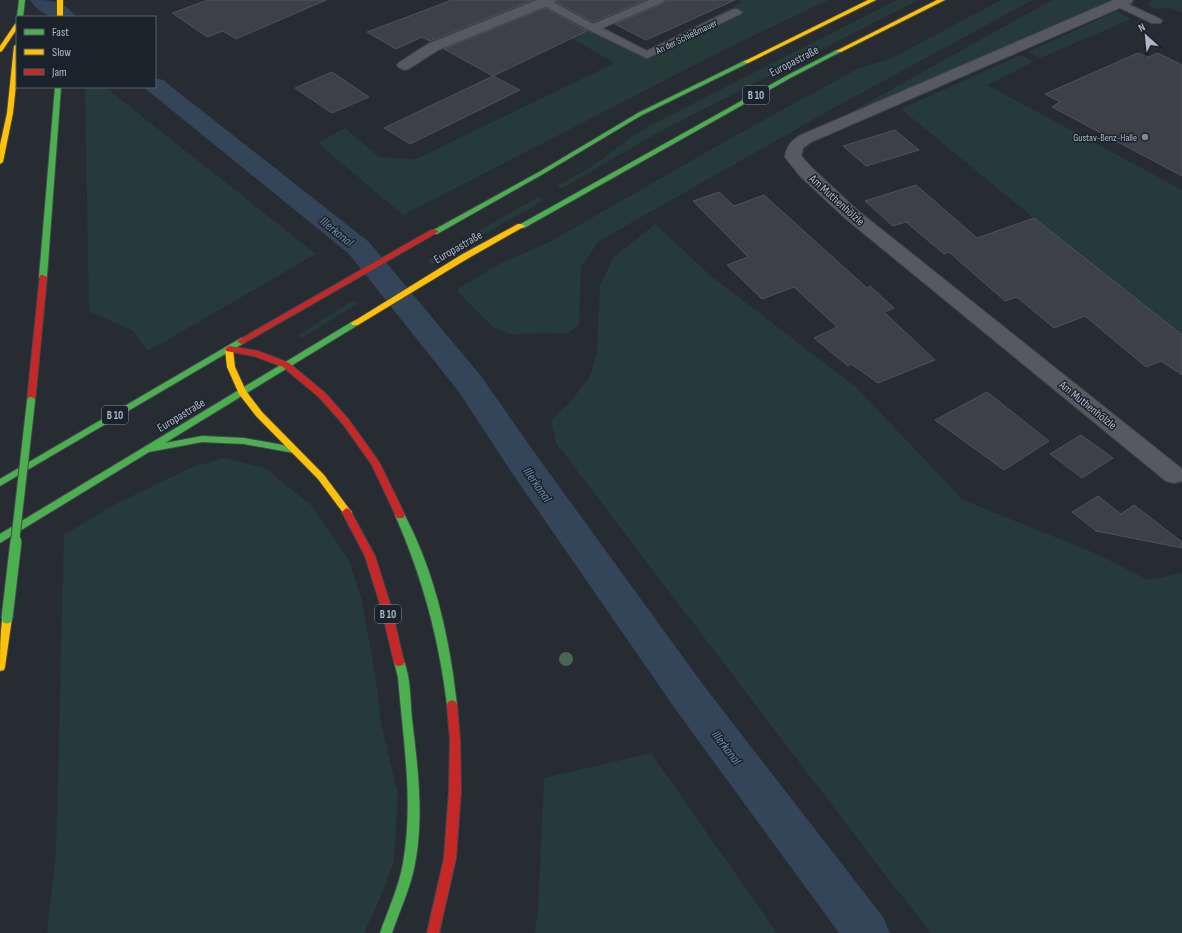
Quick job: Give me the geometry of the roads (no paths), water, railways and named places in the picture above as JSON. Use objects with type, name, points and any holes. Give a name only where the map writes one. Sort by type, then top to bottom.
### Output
[{"type":"main road","points":[[20,16],[22,0]]},
{"type":"main road","points":[[60,0],[60,16]]},
{"type":"main road","name":"Europastraße","points":[[0,482],[229,348],[426,236],[541,173],[640,114],[873,0]]},
{"type":"main road","name":"Europastraße","points":[[0,539],[464,257],[790,76],[942,0]]},
{"type":"main road","points":[[0,50],[16,26]]},
{"type":"main road","points":[[0,162],[10,113],[16,56]]},
{"type":"main road","points":[[0,667],[8,618],[31,401],[48,228],[58,88]]},
{"type":"main road","points":[[229,348],[255,353],[286,365],[322,395],[346,422],[376,464],[405,526],[430,591],[449,674],[455,740],[455,791],[450,858],[433,933]]},
{"type":"main road","name":"B 10","points":[[229,348],[231,367],[242,392],[259,414],[321,477],[349,516],[370,556],[386,607],[403,677],[414,804],[409,863],[403,887],[386,933]]},
{"type":"main road","name":"B 10","points":[[145,450],[202,439],[244,441],[294,450]]},
{"type":"street","name":"An der Schießmauer","points":[[406,65],[433,48],[547,1]]},
{"type":"street","name":"Am Muthenhölzle","points":[[1122,2],[805,139],[797,143],[794,148],[793,157],[806,172],[851,214],[1174,475]]},
{"type":"lane","points":[[593,28],[659,0]]},
{"type":"lane","name":"An der Schießmauer","points":[[547,1],[593,28],[647,55],[736,12]]},
{"type":"lane","points":[[1122,2],[1156,21]]},
{"type":"waterway","name":"Illerkanal","points":[[41,0],[64,16]]},
{"type":"waterway","name":"Illerkanal","points":[[156,86],[359,248],[470,384],[522,461],[690,698],[867,933]]},
{"type":"place","name":"Gustav-Benz-Halle","points":[[1145,137]]}]
